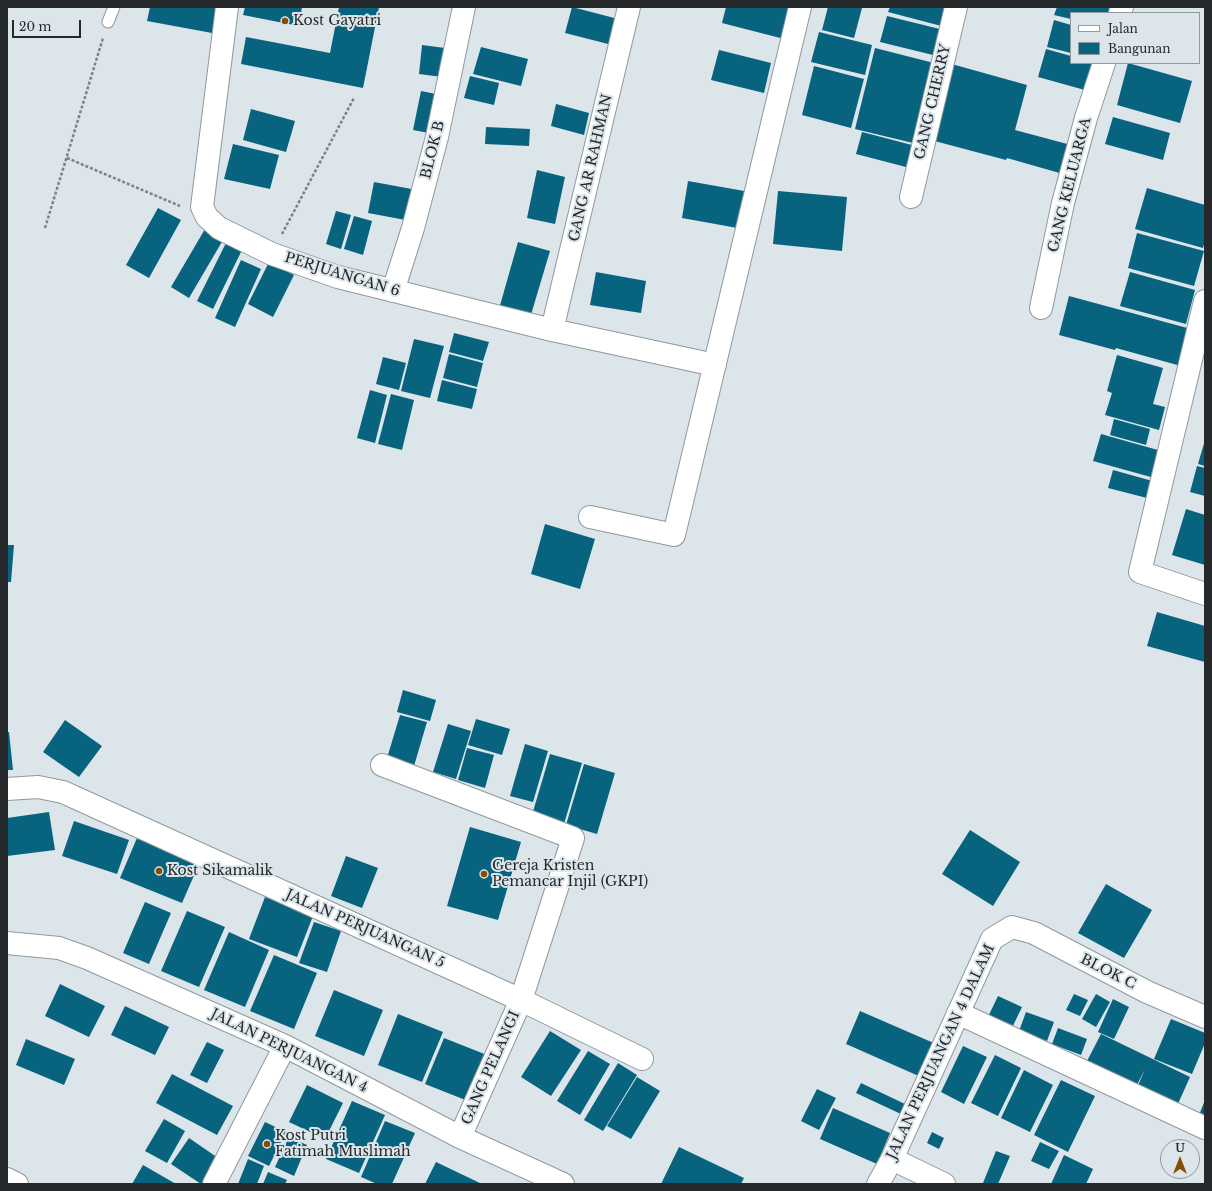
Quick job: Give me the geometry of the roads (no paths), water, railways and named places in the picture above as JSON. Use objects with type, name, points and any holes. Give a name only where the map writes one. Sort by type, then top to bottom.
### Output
[{"type":"street","name":"PERJUANGAN 6","points":[[227,7],[202,207],[208,217],[220,228],[272,254],[338,277],[552,330],[715,365]]},
{"type":"street","name":"BLOK B","points":[[393,291],[413,228],[437,137],[464,7]]},
{"type":"street","name":"GANG AR RAHMAN","points":[[552,330],[629,7]]},
{"type":"street","points":[[590,517],[674,535],[800,7]]},
{"type":"street","name":"GANG CHERRY","points":[[911,196],[956,7]]},
{"type":"street","name":"GANG KELUARGA","points":[[1041,308],[1063,203],[1086,118],[1104,64]]},
{"type":"street","points":[[1205,301],[1140,572],[1205,594]]},
{"type":"street","name":"GANG PELANGI","points":[[382,765],[573,838],[521,1000],[460,1137]]},
{"type":"street","name":"JALAN PERJUANGAN 5","points":[[7,789],[38,787],[63,792],[521,1000],[642,1059]]},
{"type":"street","name":"JALAN PERJUANGAN 4 DALAM","points":[[878,1184],[892,1159],[992,939],[1012,927]]},
{"type":"street","name":"BLOK C","points":[[1012,927],[1034,933],[1148,992],[1205,1017]]},
{"type":"street","name":"JALAN PERJUANGAN 4","points":[[7,942],[59,948],[285,1046],[460,1137],[563,1184]]},
{"type":"street","points":[[958,1013],[1205,1128]]},
{"type":"street","points":[[214,1184],[285,1046]]},
{"type":"street","points":[[892,1159],[944,1184]]},
{"type":"street","points":[[7,1179],[17,1184]]},
{"type":"lane","points":[[108,22],[114,7]]},
{"type":"place","name":"Kost Gayatri","points":[[285,21]]},
{"type":"place","name":"Kost Sikamalik","points":[[159,871]]},
{"type":"place","name":"Gereja Kristen Pemancar Injil (GKPI)","points":[[484,874]]},
{"type":"place","name":"Kost Putri Fatimah Muslimah","points":[[267,1144]]}]
